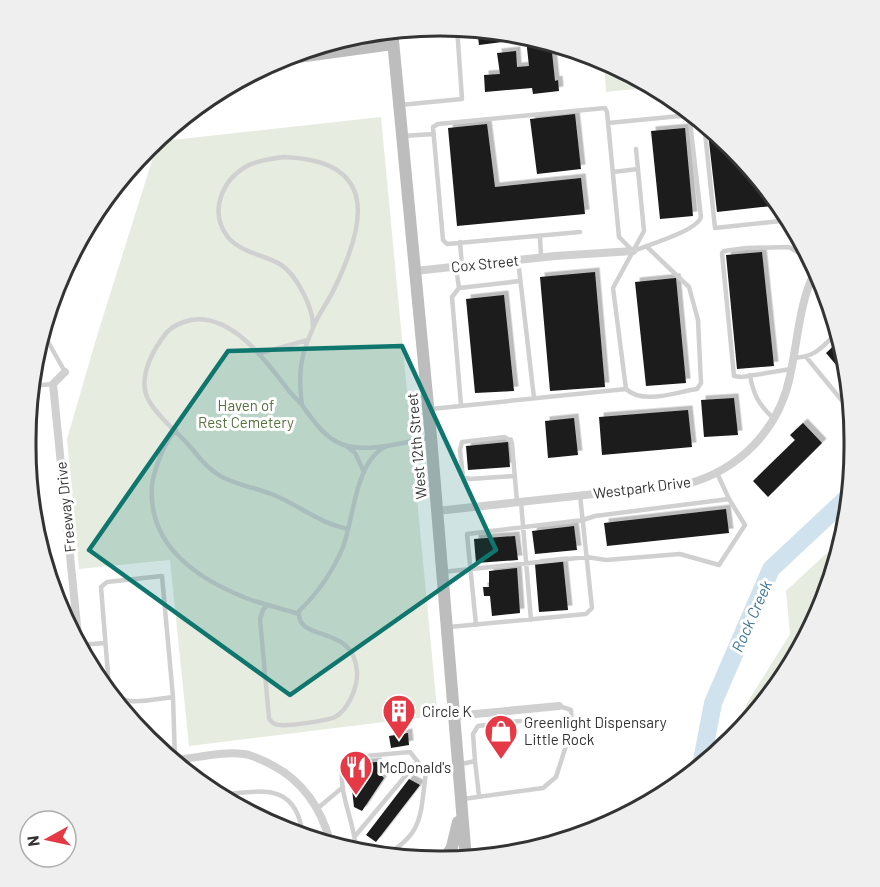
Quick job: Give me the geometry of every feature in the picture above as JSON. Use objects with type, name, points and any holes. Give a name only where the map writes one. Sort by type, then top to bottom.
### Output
[{"type":"main road","name":"West 12th Street","points":[[393,39],[431,438],[465,850]]},
{"type":"main road","points":[[322,54],[393,44]]},
{"type":"main road","points":[[450,851],[460,804]]},
{"type":"street","name":"Cox Street","points":[[415,271],[541,257],[633,251]]},
{"type":"street","name":"Westpark Drive","points":[[437,511],[687,484],[717,473],[757,444],[787,390],[806,291],[811,280]]},
{"type":"street","points":[[53,384],[65,372]]},
{"type":"street","name":"Freeway Drive","points":[[53,384],[77,623]]},
{"type":"street","points":[[454,716],[559,706]]},
{"type":"street","points":[[184,760],[232,753],[247,754],[277,768],[313,799],[327,835]]},
{"type":"lane","points":[[400,105],[462,99],[458,37]]},
{"type":"lane","points":[[580,232],[447,244],[443,240],[433,127],[438,124],[605,108],[619,237],[633,251]]},
{"type":"lane","points":[[608,123],[682,116]]},
{"type":"lane","points":[[633,251],[691,228],[700,222],[690,122]]},
{"type":"lane","points":[[402,136],[434,134]]},
{"type":"lane","points":[[705,135],[715,228],[779,221]]},
{"type":"lane","points":[[636,149],[644,231],[613,288],[626,389],[632,395],[642,397],[697,389],[701,383],[698,320],[688,287],[646,246]]},
{"type":"lane","points":[[302,405],[300,373],[308,340],[335,287],[356,238],[359,219],[357,197],[353,187],[341,172],[321,163],[290,158],[257,162],[241,170],[226,183],[218,206],[221,224],[230,239],[239,246],[280,264],[292,276],[311,310],[313,328]]},
{"type":"lane","points":[[613,172],[638,169]]},
{"type":"lane","points":[[540,236],[541,257]]},
{"type":"lane","points":[[460,242],[459,288],[452,297],[461,405]]},
{"type":"lane","points":[[791,369],[734,376],[722,253],[746,248],[789,247],[797,252]]},
{"type":"lane","points":[[518,260],[534,398]]},
{"type":"lane","points":[[459,288],[520,281]]},
{"type":"lane","points":[[347,529],[324,522],[304,509],[273,495],[225,480],[206,466],[176,430],[156,411],[146,393],[145,378],[154,351],[170,329],[183,322],[209,320],[226,327],[261,353],[302,405],[310,420],[355,453],[364,471]]},
{"type":"lane","points":[[793,358],[807,358],[831,338]]},
{"type":"lane","points":[[261,353],[308,340]]},
{"type":"lane","points":[[48,342],[65,372]]},
{"type":"lane","points":[[807,358],[842,401]]},
{"type":"lane","points":[[750,375],[752,392],[764,410],[773,418]]},
{"type":"lane","points":[[39,385],[53,384]]},
{"type":"lane","points":[[428,409],[626,389]]},
{"type":"lane","points":[[176,430],[166,443],[153,479],[152,508],[165,542],[201,576],[267,605],[299,614],[306,628],[337,638],[348,647],[354,657],[357,678],[345,708],[335,717],[281,725],[268,718],[261,619],[267,605]]},
{"type":"lane","points":[[514,476],[465,478],[462,475],[460,458],[462,442],[505,437],[512,444],[514,476],[524,527],[531,620]]},
{"type":"lane","points":[[344,445],[388,446],[431,438]]},
{"type":"lane","points":[[299,614],[299,611],[319,591],[335,564],[344,543],[364,471],[377,453],[388,446]]},
{"type":"lane","points":[[442,572],[587,557],[606,560],[680,554],[719,565],[746,525],[729,499],[717,473]]},
{"type":"lane","points":[[447,628],[586,614],[590,611],[592,608],[580,495]]},
{"type":"lane","points":[[476,625],[467,534],[729,499]]},
{"type":"lane","points":[[108,677],[100,587],[107,582],[162,576],[173,698],[173,750]]},
{"type":"lane","points":[[88,645],[105,643]]},
{"type":"lane","points":[[126,701],[173,698]]},
{"type":"lane","points":[[460,804],[479,796],[543,788],[556,777],[572,727],[571,710],[559,706]]},
{"type":"lane","points":[[479,796],[473,734],[478,726],[520,721]]},
{"type":"lane","points":[[356,842],[356,835],[343,787],[343,764],[348,759],[410,752],[426,772],[419,822],[402,846],[397,849]]},
{"type":"lane","points":[[426,772],[475,761]]},
{"type":"lane","points":[[356,835],[417,762]]},
{"type":"lane","points":[[318,808],[343,787]]},
{"type":"lane","points":[[233,794],[267,791],[286,797],[295,807],[300,826]]},
{"type":"highlighted area","points":[[402,346],[496,550],[290,695],[89,550],[228,351]]},
{"type":"green space","points":[[605,71],[639,89],[606,92]]},
{"type":"green space","name":"Haven of Rest Cemetery","points":[[381,117],[437,709],[433,716],[189,746],[170,560],[79,569],[67,439],[154,154],[169,140]]},
{"type":"green space","points":[[831,550],[813,602],[790,649],[761,693],[743,714],[747,703],[790,634],[786,591]]},
{"type":"building","points":[[478,38],[506,42],[479,45]]},
{"type":"building","points":[[527,46],[552,52],[555,81],[558,80],[559,91],[533,94],[532,88],[485,92],[484,75],[500,74],[497,53],[516,51],[517,67],[529,66]]},
{"type":"building","points":[[575,114],[581,169],[537,174],[530,119]]},
{"type":"building","points":[[487,124],[495,187],[581,178],[585,214],[457,226],[448,128]]},
{"type":"building","points":[[685,128],[693,216],[660,219],[651,131]]},
{"type":"building","points":[[709,138],[744,174],[769,206],[717,212]]},
{"type":"building","points":[[762,252],[774,366],[737,369],[726,255]]},
{"type":"building","points":[[595,272],[605,387],[550,391],[540,277]]},
{"type":"building","points":[[676,278],[686,383],[646,386],[635,282]]},
{"type":"building","points":[[504,295],[514,391],[475,393],[466,299]]},
{"type":"building","points":[[833,347],[837,366],[826,353]]},
{"type":"building","points":[[734,398],[738,435],[704,437],[701,400]]},
{"type":"building","points":[[688,410],[692,447],[602,455],[599,417]]},
{"type":"building","points":[[574,418],[578,455],[548,458],[545,421]]},
{"type":"building","points":[[803,423],[822,443],[768,497],[753,481],[795,440],[790,435]]},
{"type":"building","points":[[508,442],[510,467],[468,470],[466,446]]},
{"type":"building","points":[[726,509],[729,533],[607,546],[604,523]]},
{"type":"building","points":[[574,526],[577,550],[535,554],[532,531]]},
{"type":"building","points":[[515,536],[518,560],[476,563],[474,539]]},
{"type":"building","points":[[563,561],[568,610],[539,612],[535,564]]},
{"type":"building","points":[[517,568],[520,613],[492,616],[490,596],[484,596],[483,587],[489,587],[489,571]]},
{"type":"building","name":"Circle K","points":[[408,733],[409,745],[391,748],[389,736]]},
{"type":"building","points":[[377,762],[379,773],[384,778],[362,811],[354,807],[350,771],[366,769],[366,763]]},
{"type":"building","points":[[409,779],[420,785],[376,842],[366,835]]},
{"type":"waterway","name":"Rock Creek","points":[[703,753],[713,703],[771,569],[840,504]]},
{"type":"place","name":"Circle K","points":[[399,740]]},
{"type":"place","name":"Greenlight Dispensary Little Rock","points":[[501,760]]},
{"type":"place","name":"McDonald's","points":[[356,796]]}]
